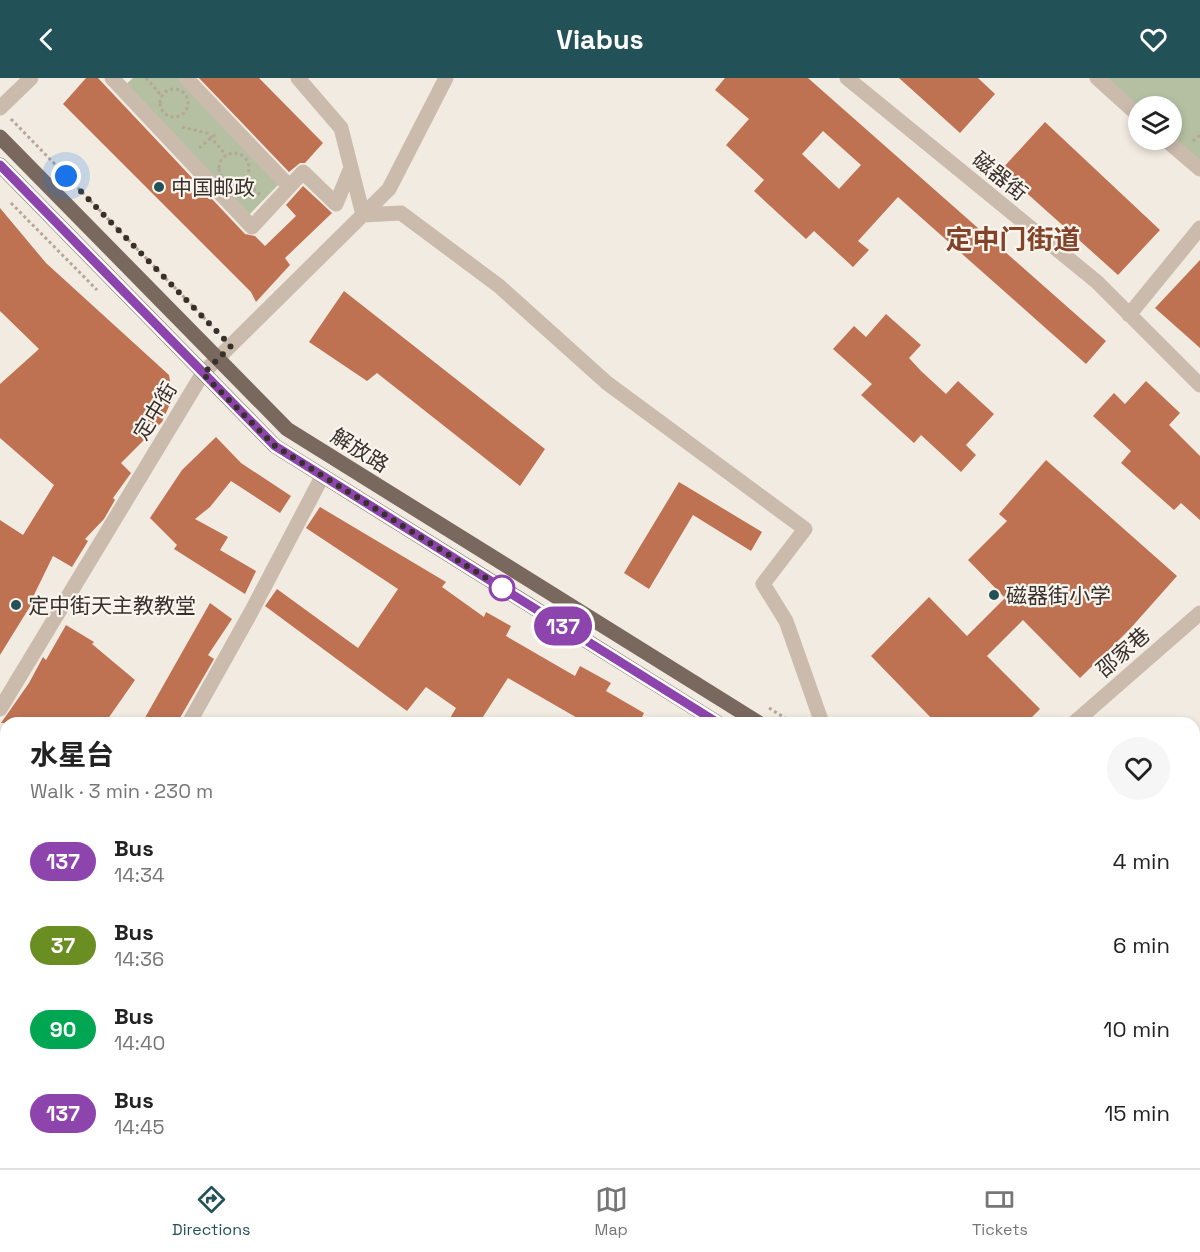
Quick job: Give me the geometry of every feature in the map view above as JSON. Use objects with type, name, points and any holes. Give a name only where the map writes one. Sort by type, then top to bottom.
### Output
[{"type":"main road","name":"解放路","points":[[0,137],[216,360],[287,429],[749,717]]},
{"type":"main road","name":"解放路","points":[[0,165],[275,446],[708,717]]},
{"type":"street","points":[[0,108],[31,78]]},
{"type":"street","points":[[112,78],[186,159],[252,226],[303,172],[336,204],[350,170]]},
{"type":"street","points":[[186,78],[289,186]]},
{"type":"street","points":[[298,78],[341,128],[363,215],[401,213],[499,286],[607,383],[805,529],[763,584],[786,621],[820,717]]},
{"type":"street","name":"定中街","points":[[0,709],[203,374],[389,189],[446,78]]},
{"type":"street","name":"磁器街","points":[[847,78],[1097,282],[1200,385]]},
{"type":"street","points":[[1097,78],[1128,106]]},
{"type":"street","points":[[1177,150],[1200,170]]},
{"type":"street","points":[[1130,315],[1200,228]]},
{"type":"street","points":[[192,717],[322,477]]},
{"type":"street","name":"邵家巷","points":[[1081,717],[1200,613]]},
{"type":"path","points":[[146,78],[162,96],[161,109],[168,116],[177,117],[185,112],[188,102],[181,91],[173,89],[162,96]]},
{"type":"path","points":[[0,108],[231,346]]},
{"type":"path","points":[[186,159],[228,123]]},
{"type":"path","points":[[154,125],[188,127],[207,133],[226,155]]},
{"type":"path","points":[[240,154],[248,161],[249,171],[244,179],[235,183],[222,177],[220,162],[226,155],[240,154]]},
{"type":"path","points":[[244,179],[271,206]]},
{"type":"path","points":[[762,704],[783,717]]},
{"type":"green space","points":[[133,78],[181,78],[280,183],[247,217],[121,89]]},
{"type":"green space","points":[[1097,78],[1200,78],[1200,169],[1182,150],[1182,96],[1128,96],[1128,99]]},
{"type":"building","points":[[86,78],[98,78],[245,234],[255,236],[265,246],[296,216],[286,205],[303,186],[332,213],[285,258],[290,265],[256,302],[251,292],[63,104]]},
{"type":"building","points":[[199,78],[259,78],[323,143],[305,163],[300,163],[289,172]]},
{"type":"building","points":[[725,78],[808,78],[1106,341],[1086,364],[898,197],[858,241],[869,250],[853,267],[814,231],[806,239],[754,191],[764,180],[726,145],[749,119],[715,90]],"holes":[[[823,131],[861,165],[839,189],[802,154]]]},
{"type":"building","points":[[899,78],[978,78],[995,94],[960,133]]},
{"type":"building","points":[[1045,122],[1160,230],[1118,275],[1001,170]]},
{"type":"building","points":[[0,208],[46,263],[169,375],[173,397],[162,422],[121,463],[131,473],[113,498],[115,500],[104,519],[85,539],[88,541],[72,567],[53,556],[32,599],[34,600],[0,655],[0,520],[23,535],[54,485],[0,438],[0,384],[39,349],[0,311]]},
{"type":"building","points":[[1200,260],[1200,348],[1155,308]]},
{"type":"building","points":[[344,291],[545,449],[520,486],[377,373],[367,381],[309,342]]},
{"type":"building","points":[[886,314],[921,345],[909,358],[921,371],[946,394],[958,381],[994,414],[966,445],[976,455],[961,472],[921,435],[914,443],[861,395],[872,384],[833,349],[854,326],[866,337]]},
{"type":"building","points":[[1146,381],[1180,413],[1169,425],[1200,456],[1200,520],[1181,503],[1174,510],[1121,463],[1131,451],[1093,416],[1114,393],[1125,404]]},
{"type":"building","points":[[216,437],[241,463],[291,496],[280,513],[231,481],[210,507],[195,519],[228,537],[220,550],[256,571],[245,594],[174,549],[177,545],[150,518],[182,470]]},
{"type":"building","points":[[1046,460],[1177,576],[1129,630],[1080,678],[1023,620],[987,656],[1040,709],[1032,717],[930,717],[871,656],[929,597],[967,636],[1005,598],[968,560],[1007,521],[999,514]]},
{"type":"building","points":[[679,482],[762,532],[751,551],[693,515],[649,589],[624,573]]},
{"type":"building","points":[[320,507],[446,582],[442,587],[484,617],[486,612],[511,626],[506,636],[575,676],[580,666],[611,683],[606,691],[644,713],[642,717],[576,717],[508,678],[483,717],[451,717],[456,708],[426,687],[407,711],[265,606],[277,589],[358,648],[398,589],[306,528]]},
{"type":"building","points":[[210,603],[232,619],[208,655],[214,659],[180,717],[145,717]]},
{"type":"building","points":[[66,625],[94,642],[92,644],[135,680],[109,717],[5,717],[29,683],[43,657],[46,660]]},
{"type":"bus line","name":"137","points":[[0,165],[275,446],[708,717]]},
{"type":"place","name":"中国邮政","points":[[159,187]]},
{"type":"place","name":"磁器街小学","points":[[994,595]]},
{"type":"place","name":"定中街天主教教堂","points":[[16,605]]},
{"type":"district","name":"定中门街道","points":[[1013,239]]},
{"type":"route","points":[[66,176],[231,346],[203,374],[275,446],[502,588]]}]
